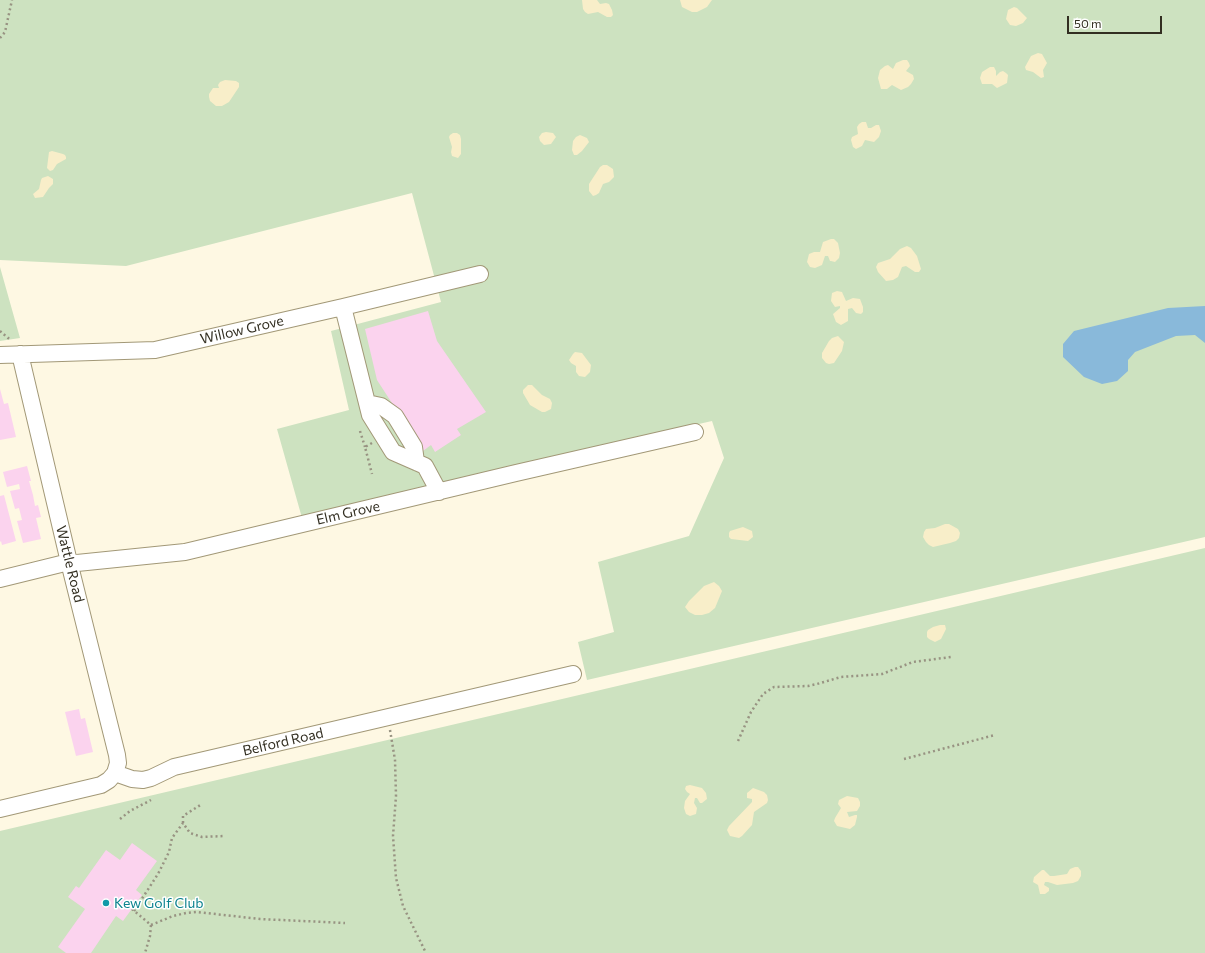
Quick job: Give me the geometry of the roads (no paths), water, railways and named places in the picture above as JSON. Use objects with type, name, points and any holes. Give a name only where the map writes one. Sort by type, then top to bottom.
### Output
[{"type":"street","name":"Willow Grove","points":[[0,355],[155,350],[343,308],[480,274]]},
{"type":"street","points":[[343,308],[370,415],[393,452],[425,466],[439,492]]},
{"type":"street","name":"Wattle Road","points":[[20,354],[69,562],[117,755],[118,763],[115,772]]},
{"type":"street","name":"Elm Grove","points":[[0,579],[69,562],[77,563],[185,552],[695,432]]},
{"type":"street","name":"Belford Road","points":[[115,772],[132,779],[143,780],[174,768],[573,674]]},
{"type":"street","points":[[0,809],[101,785],[109,780],[115,772]]},
{"type":"water","points":[[1205,306],[1205,343],[1195,335],[1176,336],[1135,352],[1128,360],[1128,371],[1117,381],[1102,384],[1084,377],[1063,357],[1063,344],[1074,331],[1168,308]]},
{"type":"place","name":"Kew Golf Club","points":[[106,903]]}]
